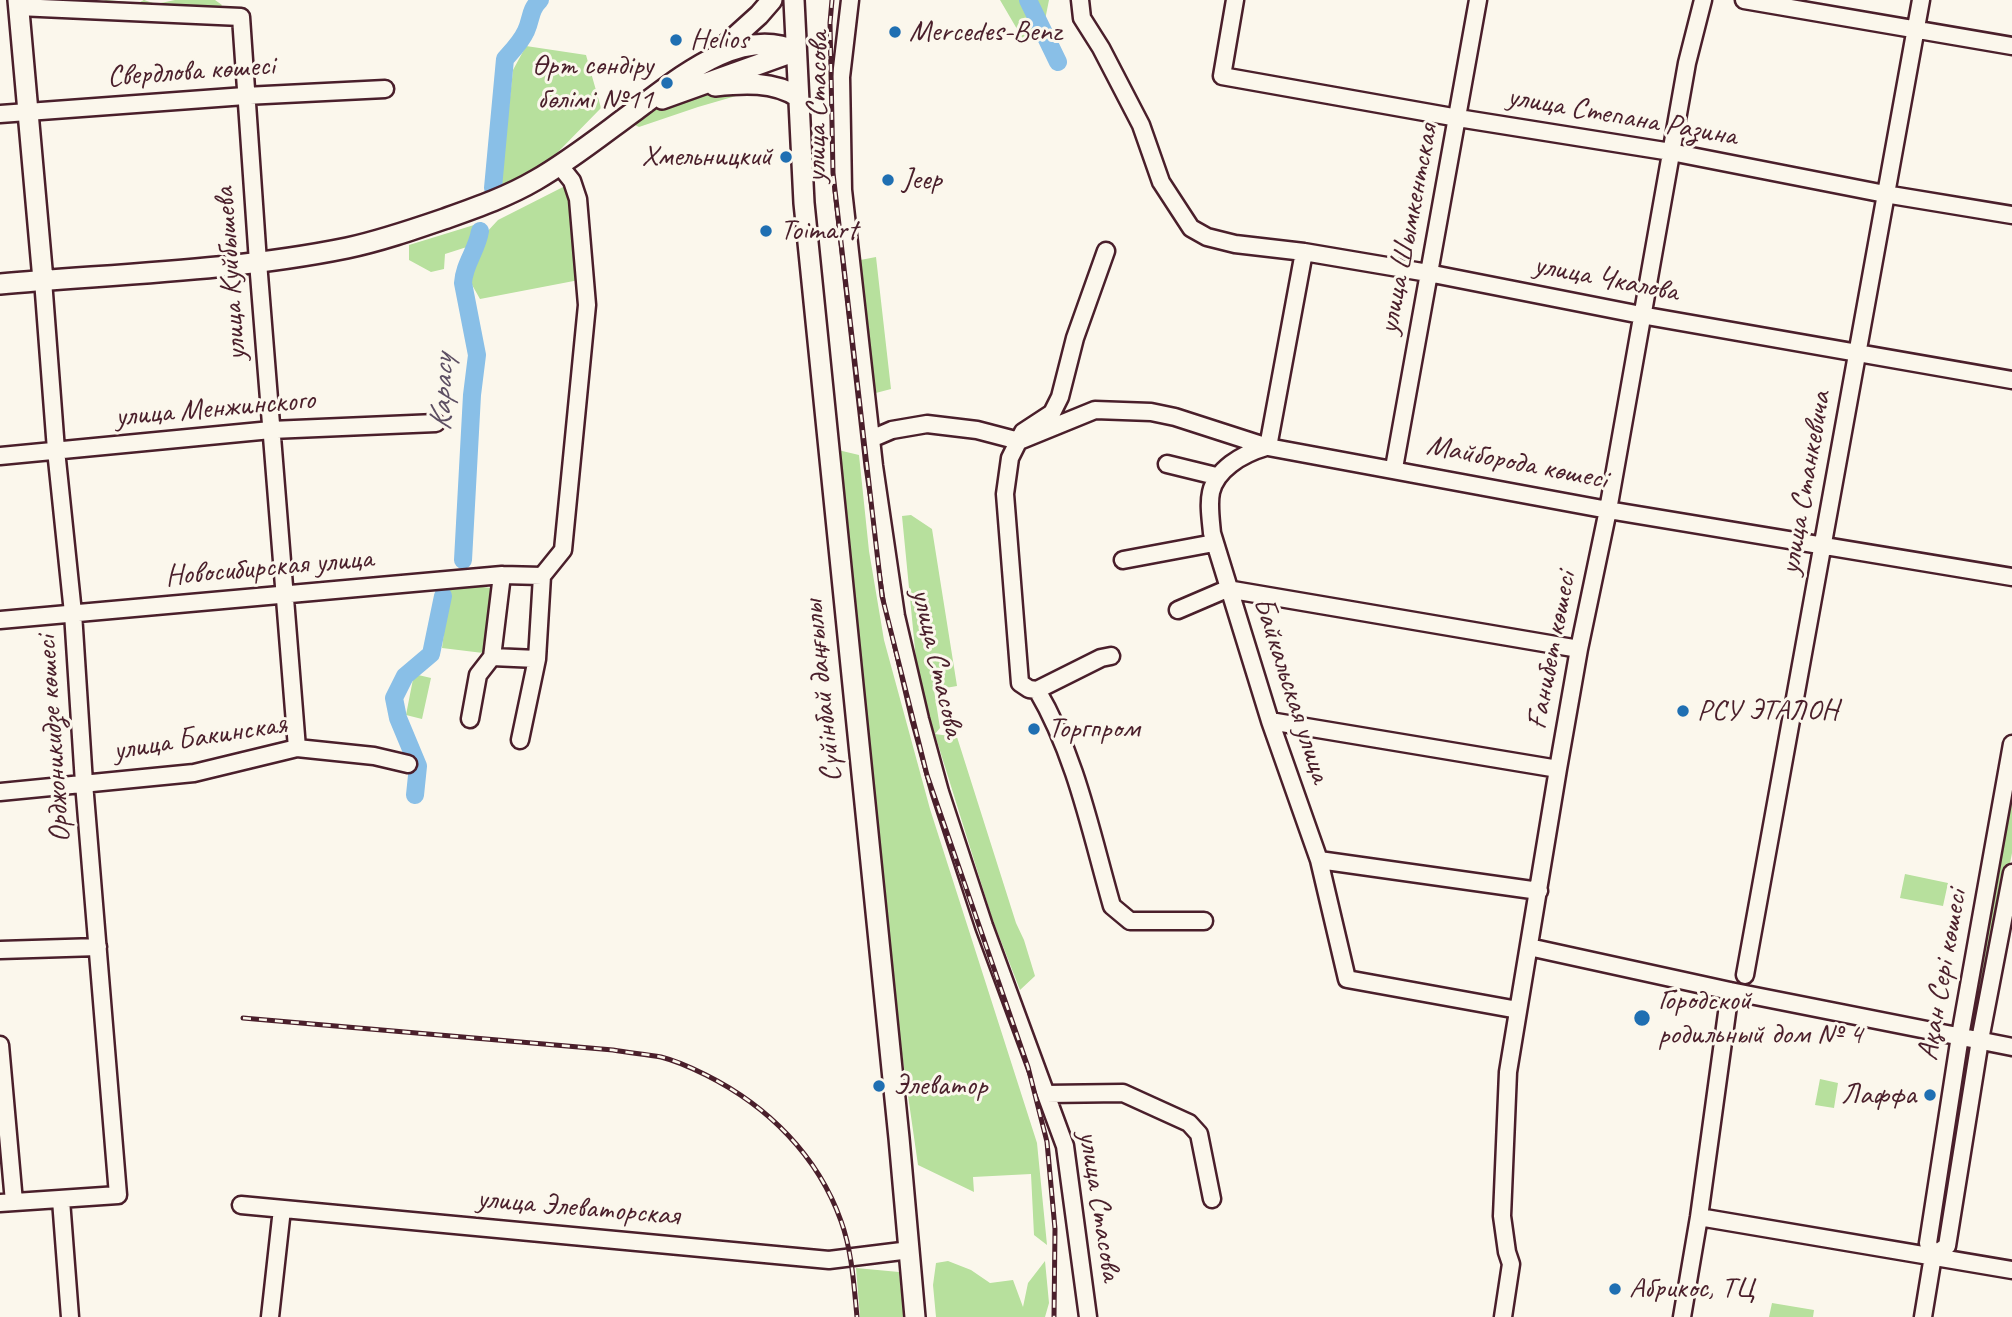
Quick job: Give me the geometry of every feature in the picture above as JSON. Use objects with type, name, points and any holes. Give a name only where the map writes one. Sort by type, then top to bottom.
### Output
[{"type":"main road","points":[[0,284],[258,262],[351,247],[417,228],[510,194],[560,166],[700,65],[731,42],[772,0]]},
{"type":"main road","points":[[794,0],[796,51]]},
{"type":"main road","points":[[796,51],[801,0]]},
{"type":"main road","points":[[18,4],[43,280]]},
{"type":"main road","points":[[700,65],[736,50],[765,43],[783,45],[796,51]]},
{"type":"main road","points":[[637,110],[796,51]]},
{"type":"main road","name":"Сүйінбай даңғылы","points":[[796,51],[797,97],[813,297],[915,1317]]},
{"type":"main road","points":[[680,92],[729,85],[774,85],[797,97]]},
{"type":"main road","name":"Сүйінбай даңғылы","points":[[912,1279],[922,1317]]},
{"type":"street","name":"улица Стасова","points":[[850,0],[841,77],[843,190],[871,439],[896,617],[940,792],[984,926],[1065,1146],[1088,1317]]},
{"type":"street","name":"улица Чкалова","points":[[1080,0],[1082,18],[1101,48],[1141,125],[1161,182],[1191,228],[1207,237],[1235,244],[1304,252],[1428,273],[1641,315],[2012,380]]},
{"type":"street","name":"улица Степана Разина","points":[[1236,0],[1222,76],[1671,152],[1885,194],[2012,215]]},
{"type":"street","name":"улица Шымкентская","points":[[1394,468],[1478,0]]},
{"type":"street","name":"Ғанибет көшесі","points":[[1503,1317],[1511,1264],[1502,1216],[1507,1072],[1579,649],[1608,510],[1687,63],[1703,0]]},
{"type":"street","points":[[1744,0],[2012,46]]},
{"type":"street","name":"улица Станкевича","points":[[1745,975],[1921,0]]},
{"type":"street","name":"улица Куйбышева","points":[[18,4],[241,17],[297,748]]},
{"type":"street","name":"Свердлова көшесі","points":[[0,114],[385,89]]},
{"type":"street","points":[[520,740],[537,659],[542,576],[563,550],[587,304],[578,199],[572,181],[560,166]]},
{"type":"street","points":[[1106,251],[1075,338],[1060,397],[1052,413],[1023,432],[1010,458],[1005,494],[1020,683],[1030,690],[1037,690],[1111,656]]},
{"type":"street","points":[[1167,464],[1216,476],[1247,452],[1268,447],[1304,252]]},
{"type":"street","name":"Орджоникидзе көшесі","points":[[43,280],[56,450],[73,613],[84,783],[118,1195],[61,1200]]},
{"type":"street","name":"Майборода көшесі","points":[[1019,441],[1095,410],[1163,414],[1268,447],[1394,468],[1608,510],[2012,577]]},
{"type":"street","name":"улица Менжинского","points":[[0,456],[271,430],[436,423]]},
{"type":"street","points":[[871,439],[892,430],[927,424],[977,430],[1019,441]]},
{"type":"street","name":"Байкальская улица","points":[[1216,476],[1211,488],[1209,506],[1214,543],[1270,722],[1319,860],[1347,979],[1518,1010]]},
{"type":"street","points":[[1123,560],[1214,543]]},
{"type":"street","points":[[470,719],[478,675],[492,656],[502,575]]},
{"type":"street","name":"Новосибирская улица","points":[[0,620],[502,575],[542,576]]},
{"type":"street","points":[[1178,610],[1227,589],[1579,649]]},
{"type":"street","points":[[492,656],[537,659]]},
{"type":"street","points":[[1037,690],[1068,751],[1112,906],[1130,920],[1204,921]]},
{"type":"street","points":[[1270,722],[1558,769]]},
{"type":"street","name":"Ақан Сері көшесі","points":[[1923,1317],[1933,1256],[1928,1243],[1960,1036],[2012,744]]},
{"type":"street","name":"улица Бакинская","points":[[0,792],[194,772],[297,748],[374,756],[408,764]]},
{"type":"street","points":[[1319,860],[1539,891]]},
{"type":"street","name":"Ақан Сері көшесі","points":[[1933,1256],[1947,1246],[1980,1040],[2012,873]]},
{"type":"street","points":[[0,950],[98,947]]},
{"type":"street","points":[[1529,947],[1730,991],[2012,1047]]},
{"type":"street","points":[[1682,1317],[1699,1217],[1730,991]]},
{"type":"street","points":[[0,1045],[7,1203],[61,1200],[70,1317]]},
{"type":"street","points":[[1046,1094],[1123,1093],[1189,1123],[1199,1134],[1212,1199]]},
{"type":"street","name":"улица Элеваторская","points":[[242,1205],[829,1260],[910,1250]]},
{"type":"street","points":[[270,1317],[282,1209]]},
{"type":"street","points":[[1699,1217],[2012,1270]]},
{"type":"green space","points":[[106,0],[138,3],[144,0],[156,4],[175,0],[215,0],[222,5],[218,10],[98,3]]},
{"type":"green space","points":[[1000,0],[1049,0],[1044,25],[1045,40],[1029,37],[1024,41]]},
{"type":"green space","points":[[526,46],[586,55],[601,108],[559,151],[530,175],[500,188],[513,70]]},
{"type":"green space","points":[[713,89],[760,89],[639,127],[631,123],[680,97]]},
{"type":"green space","points":[[565,186],[576,228],[579,280],[480,299],[467,276],[485,234],[498,220]]},
{"type":"green space","points":[[474,225],[470,246],[445,254],[444,269],[431,272],[409,260],[409,245]]},
{"type":"green space","points":[[876,257],[891,389],[872,394],[855,261]]},
{"type":"green space","points":[[838,450],[859,455],[869,551],[884,640],[930,809],[1037,1143],[1047,1245],[1034,1235],[1031,1174],[973,1177],[974,1192],[918,1165],[898,1026]]},
{"type":"green space","points":[[911,515],[932,529],[957,686],[934,690],[940,728],[935,734],[957,737],[1035,976],[1020,990],[992,918],[918,680],[902,516]]},
{"type":"green space","points":[[450,583],[491,588],[483,653],[442,648]]},
{"type":"green space","points":[[414,674],[431,678],[422,719],[406,715]]},
{"type":"green space","points":[[2012,773],[2012,853],[1977,1034],[1965,1031]]},
{"type":"green space","points":[[1905,874],[1948,883],[1943,906],[1900,898]]},
{"type":"green space","points":[[1963,1042],[1975,1045],[1942,1242],[1934,1248]]},
{"type":"green space","points":[[1820,1079],[1838,1083],[1834,1108],[1815,1105]]},
{"type":"green space","points":[[948,1261],[971,1270],[990,1283],[1013,1280],[1023,1307],[1028,1283],[1045,1261],[1049,1303],[1045,1317],[936,1317],[933,1285],[936,1263]]},
{"type":"green space","points":[[856,1268],[899,1272],[904,1317],[860,1317]]},
{"type":"green space","points":[[1772,1303],[1814,1310],[1813,1317],[1769,1317]]},
{"type":"waterway","name":"Карасу","points":[[493,188],[505,59],[524,35],[532,11],[540,0]]},
{"type":"waterway","points":[[1028,0],[1058,62]]},
{"type":"waterway","name":"Карасу","points":[[463,560],[472,395],[477,355],[463,283],[480,231]]},
{"type":"waterway","points":[[415,795],[418,766],[398,718],[394,698],[405,676],[431,654],[443,596]]},
{"type":"railway","points":[[832,0],[830,23],[833,173],[882,596],[927,775],[1028,1067],[1047,1142],[1055,1229],[1054,1317]]},
{"type":"railway","points":[[243,1018],[613,1050],[661,1057],[701,1072],[729,1088],[770,1118],[805,1154],[819,1175],[845,1232],[857,1317]]},
{"type":"place","name":"Mercedes-Benz","points":[[895,32]]},
{"type":"place","name":"Helios","points":[[676,40]]},
{"type":"place","name":"Өрт сөндіру бөлімі №11","points":[[667,83]]},
{"type":"place","name":"Хмельницкий","points":[[786,157]]},
{"type":"place","name":"Jeep","points":[[888,180]]},
{"type":"place","name":"Toimart","points":[[766,231]]},
{"type":"place","name":"РСУ ЭТАЛОН","points":[[1683,711]]},
{"type":"place","name":"Торгпром","points":[[1034,729]]},
{"type":"place","name":"Городской родильный дом № 4","points":[[1642,1018]]},
{"type":"place","name":"Элеватор","points":[[879,1086]]},
{"type":"place","name":"Лаффа","points":[[1930,1095]]},
{"type":"place","name":"Абрикос, ТЦ","points":[[1615,1289]]}]
